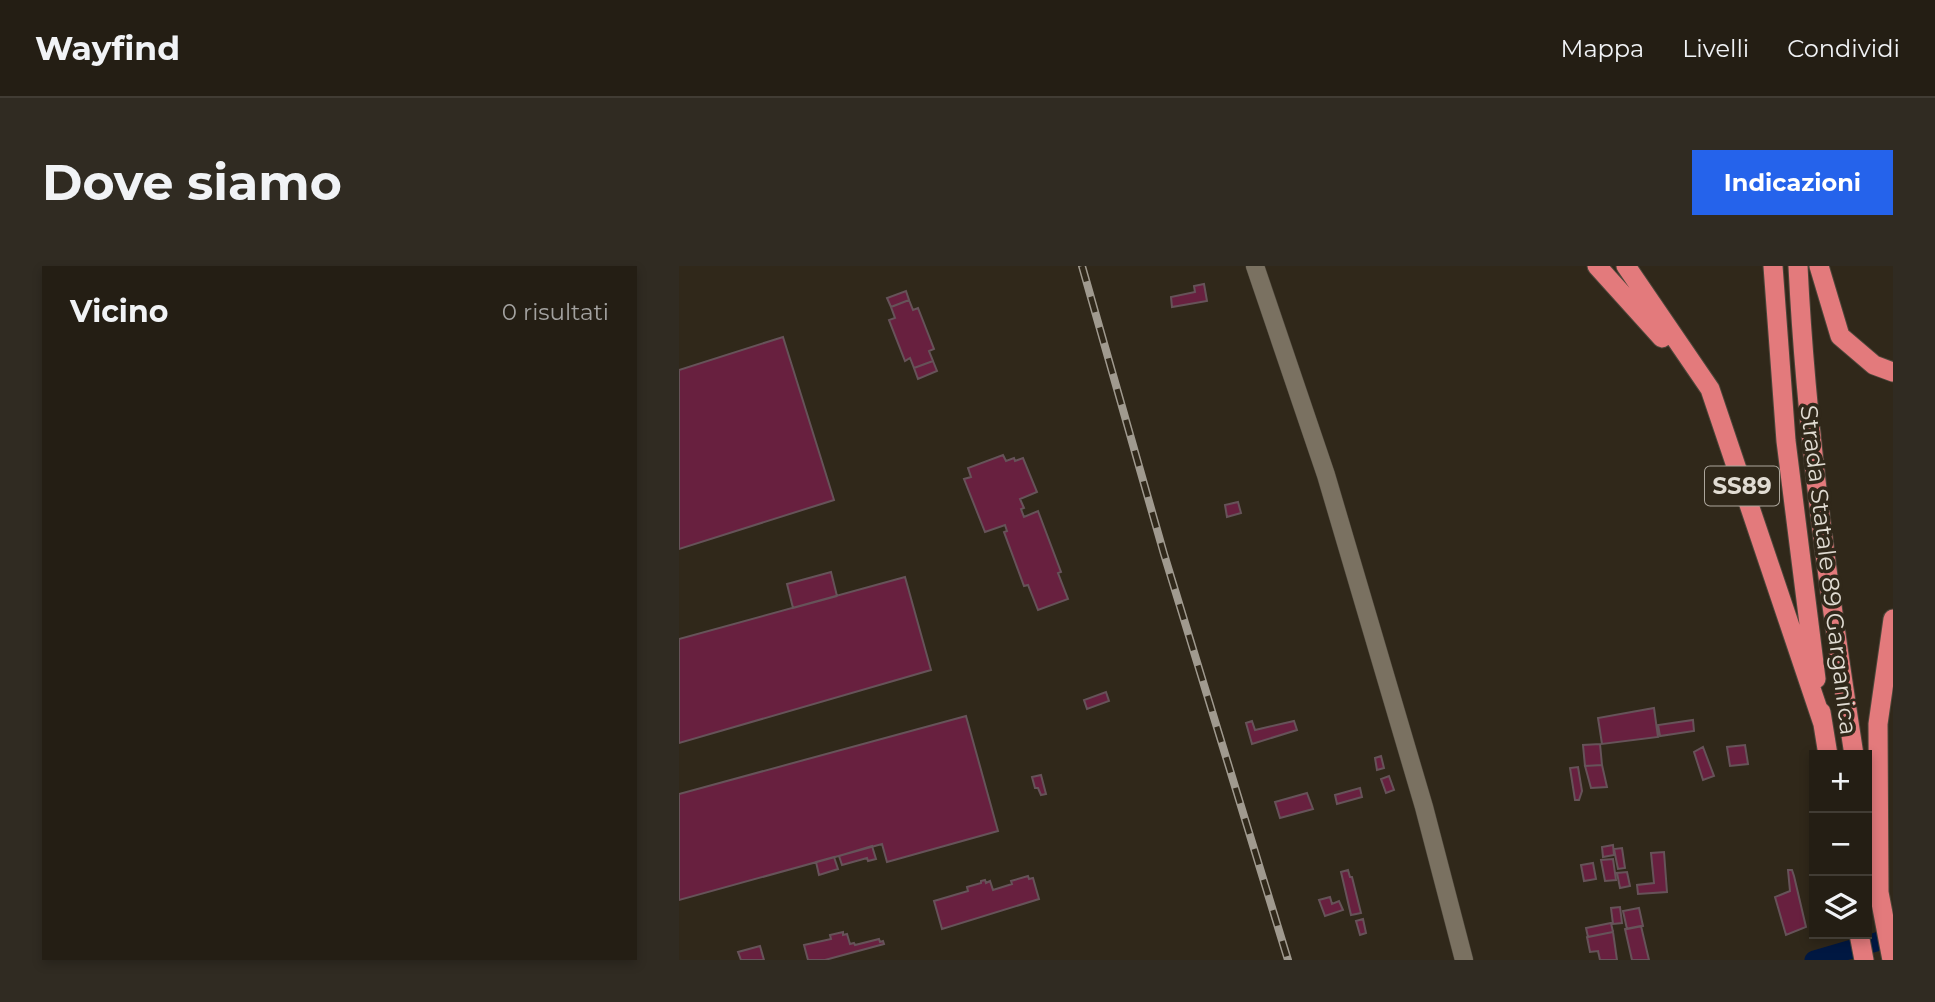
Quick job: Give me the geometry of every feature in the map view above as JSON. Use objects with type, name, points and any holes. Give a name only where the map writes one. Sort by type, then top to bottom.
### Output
[{"type":"highway","points":[[1597,266],[1710,389]]},
{"type":"highway","name":"SS89","points":[[1626,266],[1710,389],[1823,724]]},
{"type":"highway","name":"Strada Statale 89 Garganica","points":[[1773,266],[1786,442],[1827,750]]},
{"type":"highway","name":"Strada Statale 89 Garganica","points":[[1798,266],[1812,450],[1833,620],[1853,750]]},
{"type":"highway","points":[[1819,266],[1840,336],[1874,365],[1893,372]]},
{"type":"highway","points":[[1879,894],[1878,724],[1893,619]]},
{"type":"highway","points":[[1872,857],[1892,960]]},
{"type":"highway","points":[[1860,939],[1864,960]]},
{"type":"street","points":[[1255,266],[1330,489],[1424,807],[1464,960]]},
{"type":"building","points":[[1204,284],[1207,301],[1172,307],[1171,297],[1195,292],[1194,286]]},
{"type":"building","points":[[906,291],[909,300],[891,307],[887,298]]},
{"type":"building","points":[[909,300],[913,310],[918,308],[934,349],[929,351],[933,361],[914,368],[910,358],[905,361],[889,320],[895,318],[891,307]]},
{"type":"building","points":[[783,337],[834,500],[679,549],[679,370]]},
{"type":"building","points":[[933,361],[937,371],[918,379],[914,368]]},
{"type":"building","points":[[1003,455],[1006,461],[1023,458],[1037,492],[1020,499],[1024,508],[1021,509],[1024,517],[1038,511],[1068,599],[1038,610],[1028,585],[1024,586],[1004,532],[1007,531],[1005,525],[985,532],[964,479],[971,477],[968,468]]},
{"type":"building","points":[[1238,502],[1241,513],[1227,517],[1225,505]]},
{"type":"building","points":[[831,572],[837,596],[793,608],[787,584]]},
{"type":"building","points":[[905,577],[931,670],[679,743],[679,639]]},
{"type":"building","points":[[1106,692],[1109,701],[1087,709],[1084,700]]},
{"type":"building","points":[[1654,708],[1658,737],[1602,744],[1598,718]]},
{"type":"building","points":[[966,716],[998,831],[887,862],[882,844],[679,900],[679,794]]},
{"type":"building","points":[[1693,720],[1694,731],[1660,736],[1658,725]]},
{"type":"building","points":[[1252,721],[1255,730],[1294,721],[1297,730],[1252,744],[1246,723]]},
{"type":"building","points":[[1600,744],[1602,765],[1585,766],[1583,745]]},
{"type":"building","points":[[1745,745],[1748,764],[1730,766],[1727,747]]},
{"type":"building","points":[[1703,747],[1714,776],[1703,780],[1694,752]]},
{"type":"building","points":[[1381,756],[1384,768],[1377,770],[1375,758]]},
{"type":"building","points":[[1602,765],[1607,787],[1591,788],[1585,766]]},
{"type":"building","points":[[1578,767],[1582,791],[1579,800],[1575,800],[1570,768]]},
{"type":"building","points":[[1041,775],[1046,794],[1041,795],[1038,788],[1035,788],[1032,777]]},
{"type":"building","points":[[1389,776],[1394,790],[1386,793],[1381,779]]},
{"type":"building","points":[[1360,788],[1362,797],[1337,804],[1335,795]]},
{"type":"building","points":[[1307,793],[1313,809],[1280,818],[1275,802]]},
{"type":"building","points":[[1613,845],[1614,855],[1603,857],[1602,847]]},
{"type":"building","points":[[872,846],[876,859],[868,861],[867,858],[842,865],[839,856]]},
{"type":"building","points":[[1622,848],[1625,868],[1618,869],[1614,849]]},
{"type":"building","points":[[1664,852],[1667,892],[1638,894],[1637,885],[1654,883],[1651,853]]},
{"type":"building","points":[[834,857],[838,869],[819,875],[816,862]]},
{"type":"building","points":[[1613,859],[1616,880],[1605,881],[1601,860]]},
{"type":"building","points":[[1593,863],[1596,879],[1584,881],[1581,865]]},
{"type":"building","points":[[1348,870],[1361,913],[1351,915],[1341,872]]},
{"type":"building","points":[[1788,870],[1792,870],[1794,876],[1806,927],[1786,935],[1775,897],[1790,891]]},
{"type":"building","points":[[1627,872],[1630,886],[1620,888],[1617,873]]},
{"type":"building","points":[[1028,876],[1029,879],[1033,878],[1039,899],[942,929],[934,901],[968,891],[967,887],[981,881],[990,881],[993,890]]},
{"type":"building","points":[[1330,897],[1332,904],[1339,901],[1343,910],[1325,916],[1319,900]]},
{"type":"building","points":[[1620,907],[1622,923],[1613,924],[1611,908]]},
{"type":"building","points":[[1639,908],[1643,926],[1627,929],[1623,911]]},
{"type":"building","points":[[1363,919],[1366,933],[1360,935],[1356,921]]},
{"type":"building","points":[[1611,923],[1613,932],[1588,937],[1586,928]]},
{"type":"building","points":[[1641,926],[1649,960],[1632,960],[1625,929]]},
{"type":"building","points":[[843,932],[843,935],[847,934],[850,944],[879,939],[884,944],[825,960],[808,960],[804,945],[831,939],[830,935]]},
{"type":"building","points":[[1613,932],[1617,960],[1600,960],[1598,951],[1590,952],[1587,937]]},
{"type":"building","points":[[760,946],[764,960],[741,960],[738,952]]},
{"type":"waterway","points":[[1814,960],[1893,937]]},
{"type":"railway","points":[[1082,266],[1164,554],[1288,960]]}]
